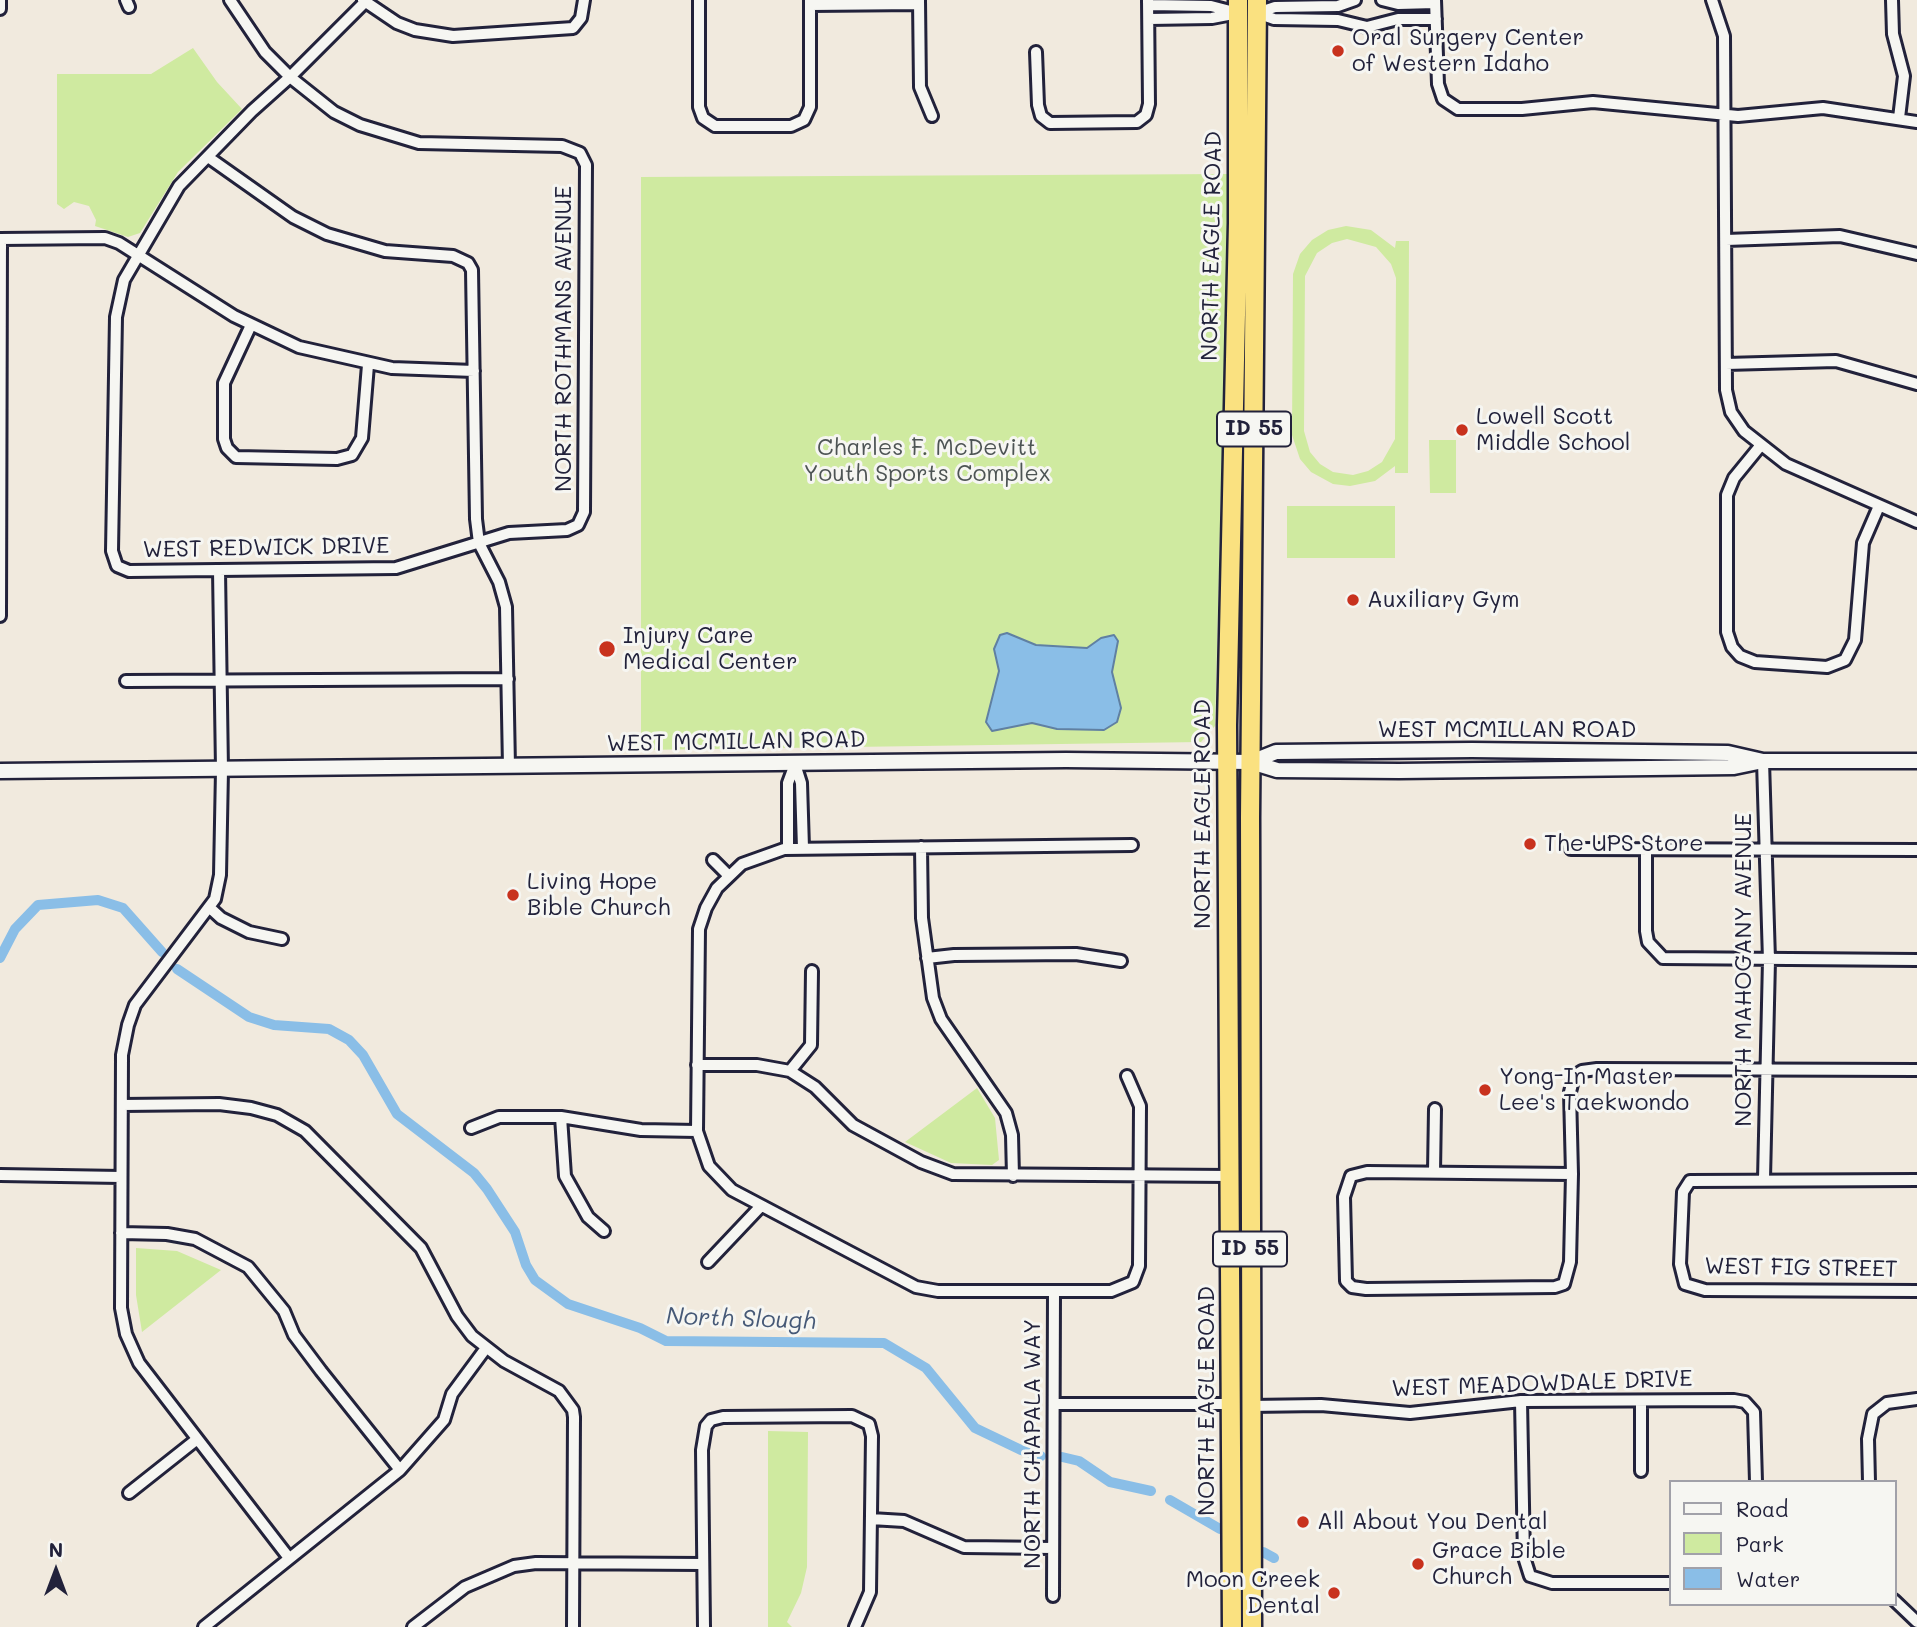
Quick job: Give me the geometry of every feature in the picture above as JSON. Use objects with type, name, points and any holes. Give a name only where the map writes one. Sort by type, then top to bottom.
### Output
[{"type":"highway","name":"NORTH EAGLE ROAD","points":[[1248,5],[1256,141],[1251,762],[1252,1627]]},
{"type":"highway","name":"NORTH EAGLE ROAD","points":[[1232,1627],[1227,762],[1238,223],[1248,5]]},
{"type":"highway","points":[[1231,1367],[1241,1381],[1244,1397],[1250,1406]]},
{"type":"highway","points":[[1230,1404],[1239,1413],[1245,1436],[1250,1441]]},
{"type":"main road","name":"WEST MCMILLAN ROAD","points":[[1251,762],[1276,752],[1472,750],[1728,754],[1763,761],[1917,761]]},
{"type":"main road","points":[[1644,754],[1653,760],[1703,761],[1728,768]]},
{"type":"main road","name":"WEST MCMILLAN ROAD","points":[[0,771],[1066,760],[1251,762],[1277,770],[1728,768],[1763,761]]},
{"type":"street","points":[[0,0],[0,9]]},
{"type":"street","points":[[230,0],[265,52],[290,78]]},
{"type":"street","points":[[137,255],[179,186],[290,78],[364,1],[397,23],[433,34],[564,30],[578,24],[583,0]]},
{"type":"street","points":[[699,0],[699,107],[702,118],[715,126],[791,126],[804,120],[810,107],[810,2],[919,2],[920,87],[932,116]]},
{"type":"street","points":[[1036,52],[1038,105],[1041,116],[1050,123],[1137,122],[1146,115],[1149,104],[1148,3],[1275,7],[1339,6],[1355,0]]},
{"type":"street","points":[[1382,0],[1398,4],[1435,1],[1438,84],[1443,99],[1458,109],[1522,109],[1593,102],[1727,115],[1823,108],[1917,122]]},
{"type":"street","points":[[1712,0],[1724,36],[1727,115],[1726,364],[1731,412],[1744,430],[1786,464],[1917,522]]},
{"type":"street","points":[[1892,0],[1893,34],[1904,76],[1899,118]]},
{"type":"street","points":[[1149,19],[1212,18],[1248,5],[1274,19],[1338,20],[1367,27],[1398,19],[1436,19]]},
{"type":"street","name":"NORTH ROTHMANS AVENUE","points":[[290,78],[334,112],[391,137],[444,146],[562,146],[580,153],[586,165],[584,512],[578,525]]},
{"type":"street","points":[[208,157],[293,217],[327,234],[384,251],[453,256],[468,263],[475,279],[476,519],[479,543],[499,582],[506,607],[509,767]]},
{"type":"street","points":[[0,616],[1,239],[59,236],[106,238],[251,325],[321,355],[368,365],[420,371],[474,370]]},
{"type":"street","points":[[1726,240],[1840,236],[1917,254]]},
{"type":"street","name":"WEST REDWICK DRIVE","points":[[137,255],[124,280],[116,317],[112,551],[117,566],[129,571],[396,568],[516,532],[567,530],[578,525]]},
{"type":"street","points":[[251,325],[224,383],[224,439],[230,453],[246,460],[337,459],[357,450],[362,438],[368,365]]},
{"type":"street","points":[[1726,364],[1836,360],[1917,384]]},
{"type":"street","points":[[1761,445],[1734,478],[1727,495],[1727,632],[1732,647],[1740,656],[1755,662],[1827,667],[1845,660],[1855,640],[1863,543],[1878,506]]},
{"type":"street","points":[[219,570],[222,770],[220,875],[215,899],[135,1005],[122,1055],[121,1308],[126,1334],[139,1363],[289,1558]]},
{"type":"street","points":[[126,681],[508,679]]},
{"type":"street","name":"NORTH MAHOGANY AVENUE","points":[[1763,761],[1769,960],[1764,1179]]},
{"type":"street","points":[[795,764],[801,783],[803,848]]},
{"type":"street","points":[[788,849],[788,783],[795,764]]},
{"type":"street","points":[[1127,1076],[1140,1106],[1139,1266],[1133,1282],[1111,1291],[938,1291],[916,1287],[732,1190],[716,1176],[702,1153],[697,1131],[699,929],[711,898],[728,874],[752,859],[788,849],[1132,845]]},
{"type":"street","points":[[921,847],[922,918],[933,998],[941,1019],[1006,1113],[1012,1135],[1013,1176]]},
{"type":"street","points":[[1571,849],[1917,850]]},
{"type":"street","points":[[1646,849],[1646,931],[1654,951],[1674,960],[1917,960]]},
{"type":"street","points":[[713,860],[728,874]]},
{"type":"street","points":[[209,907],[221,918],[249,932],[282,939]]},
{"type":"street","points":[[927,958],[1076,954],[1121,961]]},
{"type":"street","points":[[790,1071],[811,1045],[812,971]]},
{"type":"street","points":[[697,1065],[757,1065],[790,1071],[815,1087],[853,1125],[921,1162],[953,1174],[1140,1177],[1230,1175]]},
{"type":"street","points":[[1572,1174],[1367,1172],[1350,1176],[1344,1197],[1344,1273],[1348,1286],[1366,1289],[1555,1287],[1564,1284],[1570,1262],[1572,1174],[1570,1092],[1574,1076],[1597,1069],[1917,1070]]},
{"type":"street","points":[[122,1105],[219,1104],[251,1108],[276,1115],[305,1131],[421,1248],[457,1316],[486,1348],[559,1391],[573,1410],[573,1627]]},
{"type":"street","points":[[1434,1172],[1435,1109]]},
{"type":"street","points":[[471,1128],[499,1117],[561,1117],[641,1130],[697,1131]]},
{"type":"street","points":[[561,1117],[565,1176],[589,1217],[604,1231]]},
{"type":"street","points":[[0,1175],[121,1177]]},
{"type":"street","name":"WEST FIG STREET","points":[[1764,1179],[1700,1179],[1685,1185],[1680,1264],[1685,1284],[1705,1290],[1917,1291]]},
{"type":"street","points":[[1764,1179],[1917,1180]]},
{"type":"street","points":[[708,1262],[761,1206]]},
{"type":"street","points":[[121,1233],[167,1234],[195,1239],[248,1267],[284,1311],[294,1335],[321,1371],[400,1469]]},
{"type":"street","name":"NORTH CHAPALA WAY","points":[[1053,1596],[1054,1291]]},
{"type":"street","points":[[204,1627],[400,1469],[444,1420],[452,1394],[486,1348]]},
{"type":"street","points":[[1869,1480],[1870,1423],[1878,1408],[1900,1399],[1917,1399]]},
{"type":"street","name":"WEST MEADOWDALE DRIVE","points":[[1250,1406],[1321,1405],[1410,1413],[1521,1401],[1734,1400],[1750,1406],[1755,1422],[1756,1480]]},
{"type":"street","points":[[1521,1401],[1524,1557],[1530,1576],[1552,1583],[1668,1583]]},
{"type":"street","points":[[1641,1401],[1641,1471]]},
{"type":"street","points":[[1054,1404],[1230,1404]]},
{"type":"street","points":[[704,1627],[702,1450],[706,1426],[711,1420],[735,1417],[852,1416],[869,1424],[872,1436],[870,1592],[855,1627]]},
{"type":"street","points":[[129,1493],[196,1440]]},
{"type":"street","points":[[871,1519],[904,1521],[964,1546],[985,1549],[1053,1548]]},
{"type":"street","points":[[413,1627],[465,1587],[489,1574],[537,1563],[703,1564]]},
{"type":"street","points":[[1896,1602],[1917,1622]]},
{"type":"green space","points":[[193,48],[217,82],[242,109],[178,172],[140,233],[128,237],[95,226],[96,220],[89,206],[74,202],[64,209],[57,204],[57,74],[151,74]]},
{"type":"green space","name":"Charles F. McDevitt Youth Sports Complex","points":[[1229,174],[1215,726],[1201,742],[641,750],[641,177]]},
{"type":"green space","points":[[1346,226],[1371,230],[1395,248],[1396,241],[1409,241],[1408,473],[1395,473],[1395,466],[1375,481],[1350,486],[1333,484],[1311,472],[1300,459],[1292,435],[1293,274],[1300,254],[1312,240],[1328,230]],"holes":[[[1347,239],[1376,247],[1391,264],[1396,278],[1395,439],[1382,462],[1368,471],[1353,475],[1333,472],[1320,464],[1310,452],[1304,431],[1305,276],[1317,253],[1332,243]]]},
{"type":"green space","points":[[1429,440],[1456,440],[1456,493],[1430,493]]},
{"type":"green space","points":[[1287,506],[1395,506],[1395,558],[1287,558]]},
{"type":"green space","points":[[977,1088],[995,1118],[999,1160],[992,1165],[951,1163],[905,1142]]},
{"type":"green space","points":[[136,1248],[177,1251],[221,1270],[142,1332],[136,1295]]},
{"type":"green space","points":[[768,1431],[808,1432],[807,1567],[801,1593],[787,1622],[792,1627],[768,1627]]},
{"type":"water","points":[[1007,633],[1036,645],[1087,648],[1101,638],[1114,635],[1118,641],[1112,672],[1121,708],[1117,722],[1104,730],[1057,729],[1032,723],[992,731],[986,722],[999,671],[994,649],[1000,635]]},
{"type":"waterway","name":"North Slough","points":[[0,958],[15,929],[38,905],[98,900],[123,908],[162,952]]},
{"type":"waterway","name":"North Slough","points":[[177,969],[249,1017],[274,1025],[329,1029],[349,1040],[363,1055],[397,1114],[474,1173],[515,1232],[526,1265],[535,1280],[568,1304],[640,1328],[666,1341],[884,1343],[926,1368],[975,1428],[1021,1450],[1041,1456]]},
{"type":"waterway","name":"North Slough","points":[[1062,1457],[1079,1461],[1110,1482],[1151,1491]]},
{"type":"waterway","name":"North Slough","points":[[1170,1500],[1220,1529]]},
{"type":"waterway","name":"North Slough","points":[[1263,1552],[1274,1558]]},
{"type":"place","name":"Oral Surgery Center of Western Idaho","points":[[1338,51]]},
{"type":"place","name":"Lowell Scott Middle School","points":[[1462,430]]},
{"type":"place","name":"Auxiliary Gym","points":[[1353,600]]},
{"type":"place","name":"Injury Care Medical Center","points":[[607,649]]},
{"type":"place","name":"The UPS Store","points":[[1530,844]]},
{"type":"place","name":"Living Hope Bible Church","points":[[513,895]]},
{"type":"place","name":"Yong-In Master Lee's Taekwondo","points":[[1485,1090]]},
{"type":"place","name":"All About You Dental","points":[[1303,1522]]},
{"type":"place","name":"Grace Bible Church","points":[[1418,1564]]},
{"type":"place","name":"Moon Creek Dental","points":[[1334,1593]]}]
